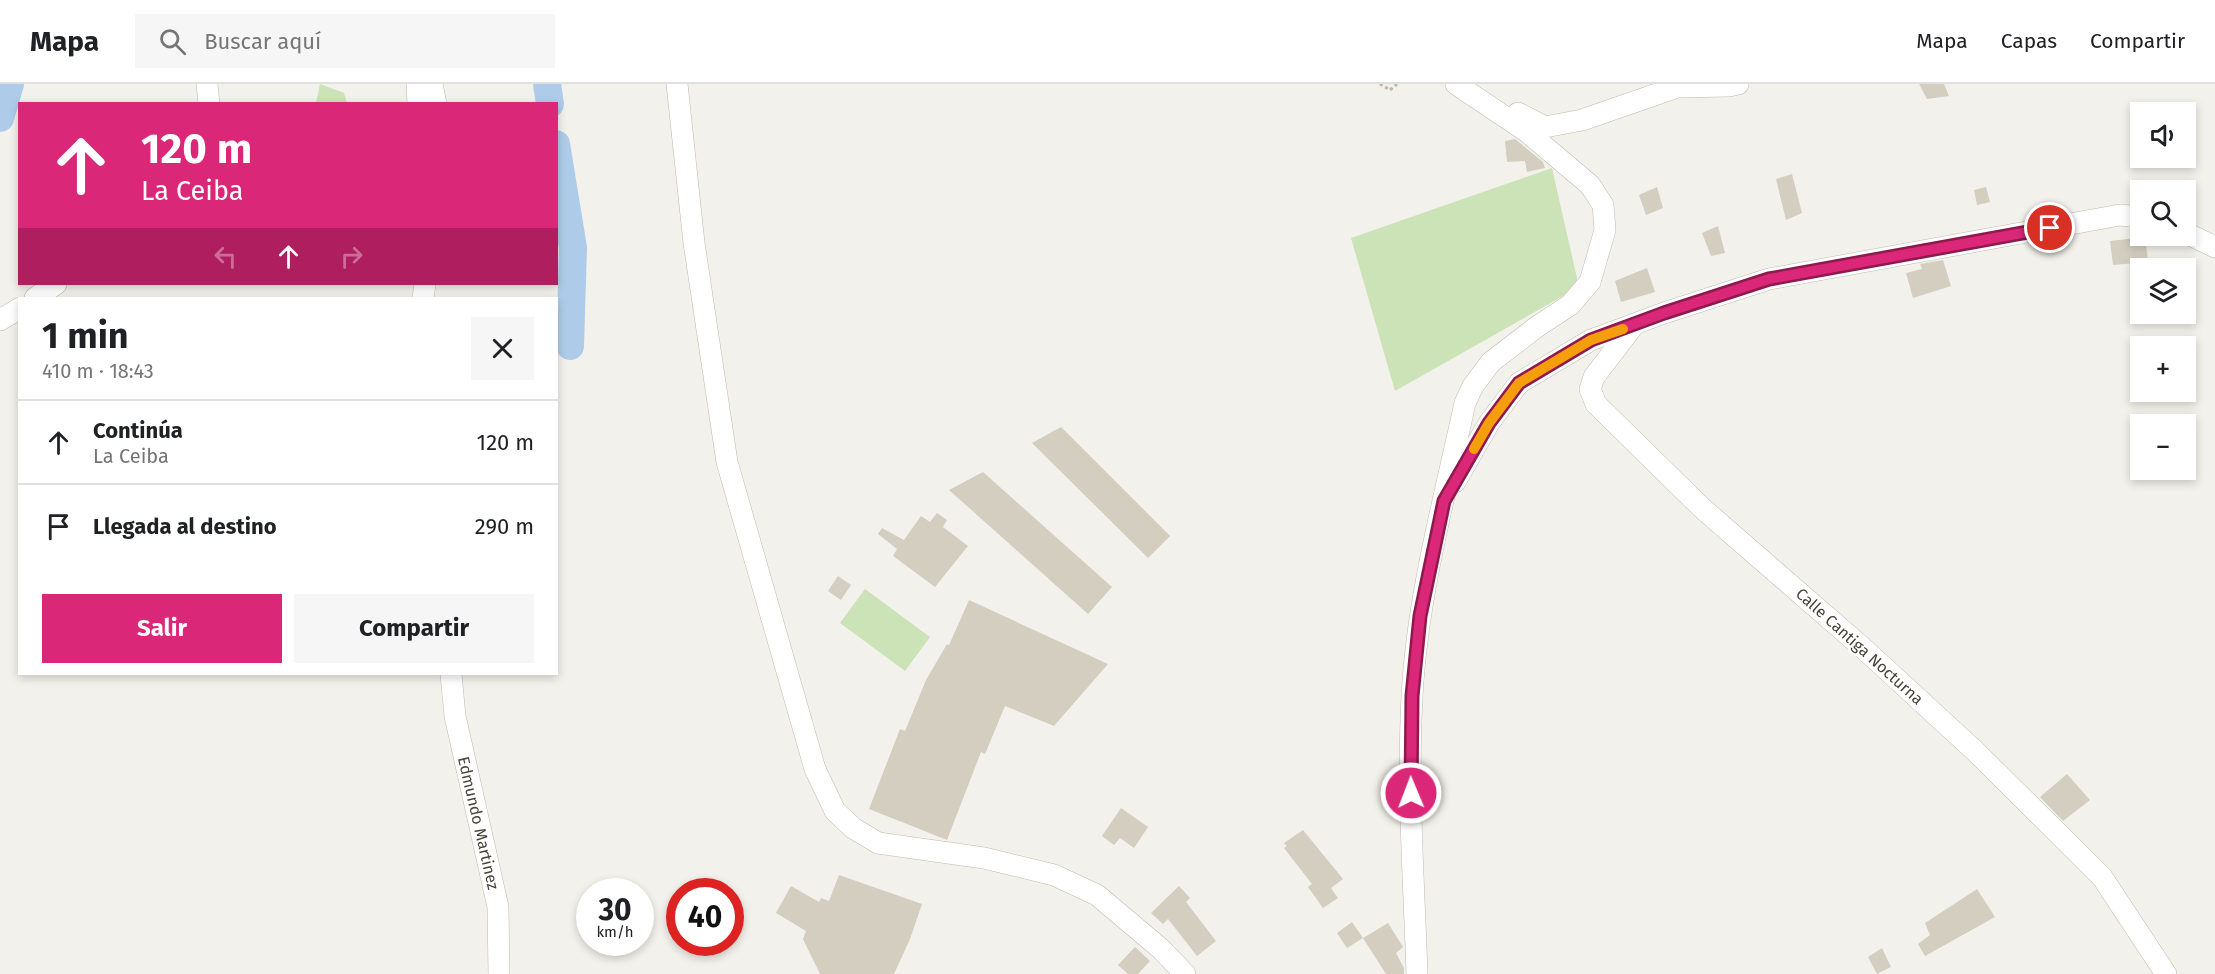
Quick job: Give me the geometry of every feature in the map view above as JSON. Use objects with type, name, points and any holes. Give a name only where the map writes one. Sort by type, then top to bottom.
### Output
[{"type":"street","points":[[207,84],[209,102]]},
{"type":"street","points":[[417,84],[418,102]]},
{"type":"street","points":[[432,84],[436,102]]},
{"type":"street","points":[[677,84],[694,243],[727,462],[815,769],[835,811],[853,828],[878,843],[984,858],[1054,875],[1080,887],[1097,895],[1161,949],[1185,974]]},
{"type":"street","points":[[1458,86],[1509,107],[1545,127],[1582,120],[1677,87],[1738,84]]},
{"type":"street","points":[[1417,974],[1410,770],[1412,696],[1420,616],[1466,403],[1473,386],[1491,362],[1570,305],[1590,282],[1605,230],[1603,205],[1590,185],[1526,131],[1458,86]]},
{"type":"street","points":[[1444,501],[1489,423],[1519,383],[1591,340],[1664,313],[1769,279],[2120,215],[2130,216]]},
{"type":"street","points":[[2196,238],[2215,247]]},
{"type":"street","points":[[36,297],[54,285]]},
{"type":"street","points":[[0,320],[18,309]]},
{"type":"street","name":"Calle Cantiga Nocturna","points":[[1633,326],[1594,377],[1590,389],[1596,404],[1702,508],[1863,648],[1975,751],[2102,877],[2166,974]]},
{"type":"street","name":"Edmundo Martinez","points":[[451,675],[455,716],[498,908],[499,974]]},
{"type":"path","points":[[1380,84],[1390,90],[1397,84]]},
{"type":"green space","points":[[320,84],[344,93],[347,102],[316,102]]},
{"type":"green space","points":[[1552,168],[1579,287],[1395,391],[1351,238]]},
{"type":"green space","points":[[865,589],[930,637],[905,671],[840,623]]},
{"type":"building","points":[[1919,84],[1944,84],[1949,96],[1927,99]]},
{"type":"building","points":[[1515,139],[1543,162],[1545,168],[1527,172],[1525,161],[1507,162],[1505,141]]},
{"type":"building","points":[[1792,174],[1802,213],[1786,220],[1776,179]]},
{"type":"building","points":[[1657,187],[1663,208],[1646,215],[1639,195]]},
{"type":"building","points":[[1986,187],[1990,202],[1977,205],[1974,190]]},
{"type":"building","points":[[1718,226],[1725,253],[1711,256],[1702,233]]},
{"type":"building","points":[[2130,239],[2130,246],[2146,246],[2148,258],[2130,258],[2130,263],[2113,265],[2110,241]]},
{"type":"building","points":[[1943,260],[1951,286],[1913,298],[1906,273],[1922,269],[1920,264]]},
{"type":"building","points":[[1647,268],[1655,292],[1621,302],[1615,281]]},
{"type":"building","points":[[1061,427],[1170,536],[1148,558],[1032,443]]},
{"type":"building","points":[[983,472],[1112,587],[1088,614],[949,490]]},
{"type":"building","points":[[937,513],[947,520],[943,527],[968,546],[935,587],[893,556],[897,549],[878,534],[882,528],[904,540],[921,516],[930,522]]},
{"type":"building","points":[[838,576],[851,585],[841,600],[828,591]]},
{"type":"building","points":[[969,600],[1108,664],[1054,726],[1005,706],[985,754],[981,752],[947,840],[869,809],[900,729],[905,731],[926,680],[947,644],[949,645]]},
{"type":"building","points":[[2067,774],[2090,800],[2063,821],[2040,797]]},
{"type":"building","points":[[1121,808],[1148,827],[1134,848],[1120,838],[1114,845],[1102,836]]},
{"type":"building","points":[[1303,830],[1343,879],[1331,888],[1338,898],[1323,908],[1308,887],[1312,884],[1284,848],[1287,846],[1284,843]]},
{"type":"building","points":[[839,875],[922,904],[910,939],[894,974],[820,974],[803,939],[806,931],[776,913],[791,886],[819,902],[821,898],[829,901]]},
{"type":"building","points":[[1179,886],[1190,898],[1186,902],[1216,941],[1197,956],[1168,919],[1163,924],[1151,913]]},
{"type":"building","points":[[1977,889],[1995,917],[1925,956],[1918,944],[1930,935],[1925,923]]},
{"type":"building","points":[[1352,922],[1363,938],[1347,948],[1337,933]]},
{"type":"building","points":[[1388,923],[1403,947],[1396,953],[1404,968],[1404,974],[1386,974],[1363,938]]},
{"type":"building","points":[[1135,947],[1150,961],[1138,974],[1128,974],[1118,965]]},
{"type":"building","points":[[1882,948],[1891,967],[1877,974],[1868,957]]},
{"type":"waterway","points":[[0,118],[10,84]]},
{"type":"waterway","points":[[547,84],[550,102]]},
{"type":"waterway","points":[[558,156],[573,248],[570,346]]},
{"type":"slow traffic","points":[[1474,449],[1489,423],[1519,383],[1591,340],[1623,329]]},
{"type":"route","points":[[1411,793],[1412,696],[1420,616],[1444,501],[1489,423],[1519,383],[1591,340],[1664,313],[1769,279],[2050,228]]}]
